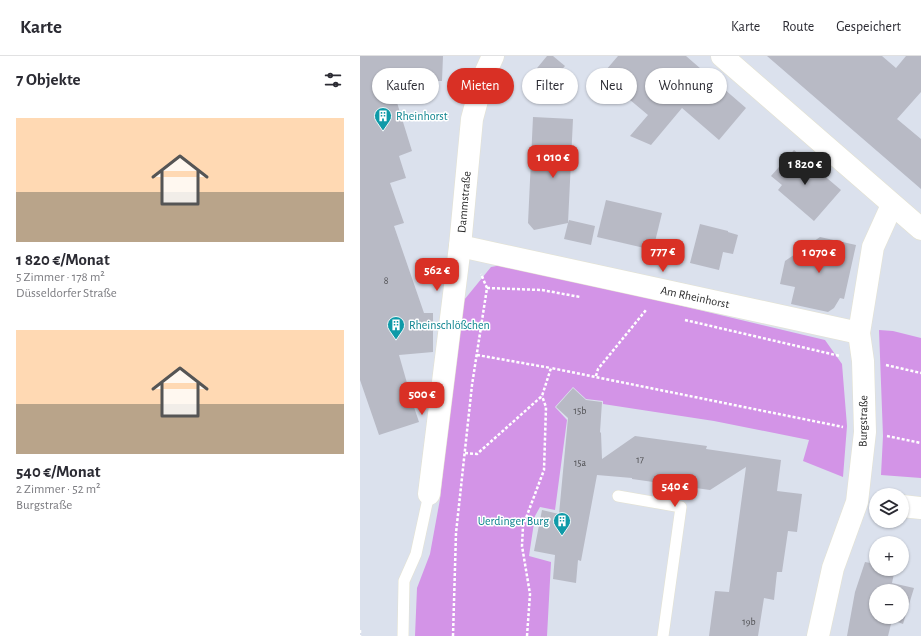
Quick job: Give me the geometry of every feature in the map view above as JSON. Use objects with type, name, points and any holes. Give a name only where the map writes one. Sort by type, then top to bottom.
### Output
[{"type":"street","name":"Dammstraße","points":[[429,494],[460,246],[472,119],[483,78],[493,56]]},
{"type":"street","points":[[724,57],[892,205],[921,228]]},
{"type":"street","name":"Burgstraße","points":[[818,636],[833,568],[867,503],[863,360],[859,333],[873,247],[892,205]]},
{"type":"street","name":"Am Rheinhorst","points":[[460,246],[859,333]]},
{"type":"street","points":[[909,507],[921,508]]},
{"type":"lane","points":[[403,636],[404,581],[416,554],[429,494]]},
{"type":"lane","points":[[618,496],[681,507],[663,636]]},
{"type":"path","points":[[453,636],[456,533],[486,288],[479,269],[460,246]]},
{"type":"path","points":[[486,288],[542,290],[586,299]]},
{"type":"path","points":[[596,376],[598,369],[638,322],[645,310],[653,312]]},
{"type":"path","points":[[682,320],[921,372]]},
{"type":"path","points":[[477,355],[596,376],[921,443]]},
{"type":"path","points":[[465,453],[477,454],[542,396],[551,368]]},
{"type":"path","points":[[527,636],[530,594],[522,546],[523,526],[544,470],[546,407],[542,396]]},
{"type":"path","points":[[360,630],[360,636]]},
{"type":"shaded area","points":[[507,264],[825,340],[842,364],[847,426],[843,477],[803,461],[809,440],[714,421],[603,404],[603,401],[586,399],[573,387],[555,407],[567,420],[555,510],[540,507],[535,516],[529,556],[551,562],[547,636],[415,636],[417,588],[430,554],[440,499],[460,305],[491,267]]},
{"type":"shaded area","points":[[879,330],[893,331],[921,338],[921,478],[881,475],[883,436]]},
{"type":"building","points":[[360,56],[443,56],[442,81],[439,81],[439,68],[372,68],[372,104],[397,104],[412,151],[399,156],[406,178],[390,183],[404,223],[394,226],[424,313],[433,313],[433,352],[399,355],[406,383],[419,422],[379,435],[360,380]]},
{"type":"building","points":[[547,56],[553,56],[565,66],[563,68],[537,68]]},
{"type":"building","points":[[618,56],[686,56],[700,68],[645,68],[645,104],[727,104],[727,92],[746,108],[719,140],[682,108],[651,145],[630,136],[648,115],[635,104],[637,104],[637,68],[608,68]]},
{"type":"building","points":[[767,56],[882,56],[896,68],[906,56],[921,56],[921,92],[897,119],[921,139],[921,189]]},
{"type":"building","points":[[533,117],[573,119],[568,223],[534,230],[528,223]]},
{"type":"building","points":[[794,150],[841,190],[814,221],[778,190],[782,185],[771,176]]},
{"type":"building","points":[[606,200],[662,213],[653,250],[597,237]]},
{"type":"building","points":[[569,220],[595,226],[591,245],[564,239]]},
{"type":"building","points":[[700,224],[738,235],[733,254],[723,252],[719,270],[690,263]]},
{"type":"building","points":[[820,237],[856,245],[844,299],[840,298],[834,308],[828,312],[791,304],[795,287],[780,284],[785,261]]},
{"type":"building","points":[[573,388],[586,400],[602,402],[600,432],[602,459],[635,436],[707,446],[706,449],[781,460],[777,491],[802,494],[797,532],[788,531],[782,572],[777,572],[774,600],[764,598],[758,636],[709,636],[715,591],[729,592],[746,467],[710,490],[632,478],[597,475],[581,561],[578,560],[576,583],[553,579],[555,555],[534,551],[542,510],[559,514],[568,418],[556,407]]},
{"type":"building","points":[[865,562],[869,563],[869,576],[894,576],[892,583],[896,584],[869,584],[869,624],[891,624],[888,636],[847,636],[855,592]]},
{"type":"building","points":[[909,587],[914,588],[909,604]]},
{"type":"place","name":"Rheinhorst","points":[[383,131]]},
{"type":"place","name":"Rheinschlößchen","points":[[396,340]]},
{"type":"place","name":"Uerdinger Burg","points":[[562,536]]}]
